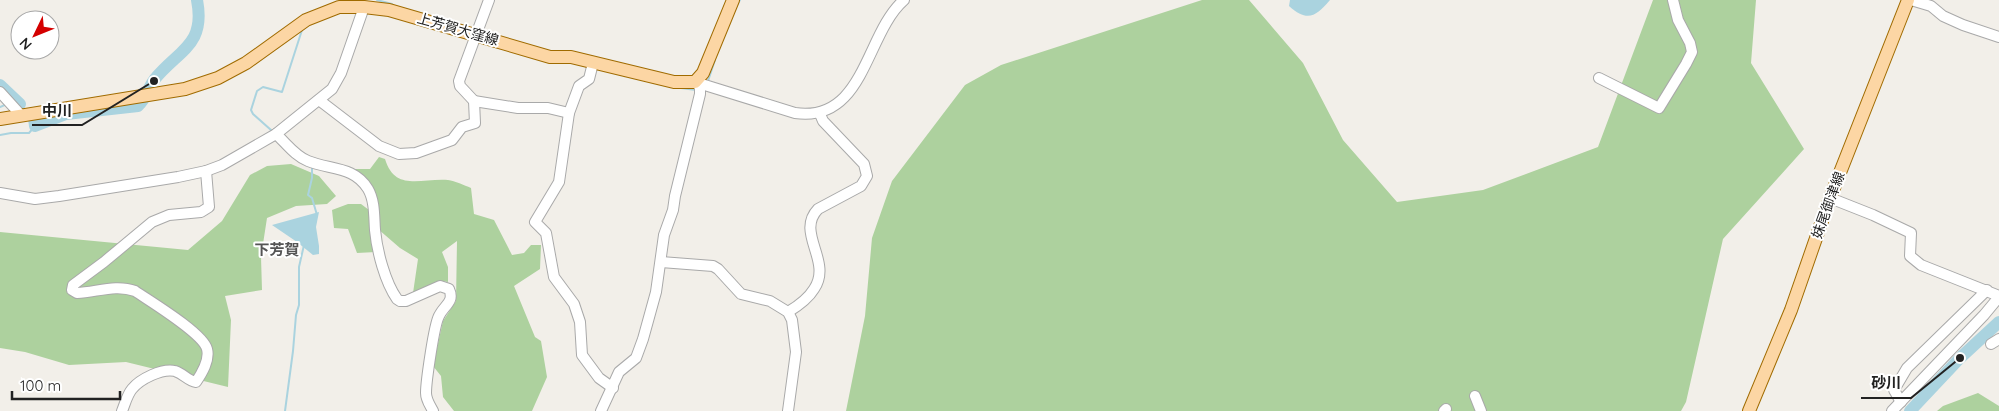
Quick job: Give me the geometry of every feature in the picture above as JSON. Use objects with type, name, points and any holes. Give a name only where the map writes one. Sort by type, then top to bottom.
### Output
[{"type":"main road","points":[[702,85],[703,73],[733,0]]},
{"type":"main road","name":"妹尾御津線","points":[[1749,411],[1790,310],[1830,198],[1910,0]]},
{"type":"main road","name":"上芳賀大窪線","points":[[0,119],[20,114],[185,89],[218,78],[246,63],[306,20],[337,3],[402,13],[550,57],[571,57],[674,82],[702,85]]},
{"type":"street","points":[[489,0],[459,80],[460,86],[474,101],[518,108],[548,108],[568,113]]},
{"type":"street","points":[[601,411],[611,387],[623,368],[636,358],[656,292],[662,262],[664,235],[673,210],[700,94],[700,87],[702,85],[795,114],[820,114],[847,95],[861,74],[891,14],[904,0]]},
{"type":"street","points":[[1599,78],[1659,108],[1692,52],[1690,43],[1678,20],[1672,0]]},
{"type":"street","points":[[1910,0],[1931,6],[1943,16],[1963,25],[1999,37]]},
{"type":"street","points":[[0,193],[35,199],[121,188],[206,171],[222,165],[276,134],[332,89],[341,74],[364,7]]},
{"type":"street","points":[[593,63],[589,79],[580,86],[568,113],[559,182],[535,222],[546,233],[554,276],[574,304],[580,322],[582,354],[599,378],[611,387]]},
{"type":"street","points":[[0,92],[20,114]]},
{"type":"street","points":[[319,100],[379,146],[399,154],[416,153],[452,140],[462,127],[475,123],[474,101]]},
{"type":"street","points":[[788,312],[810,294],[818,280],[819,259],[809,226],[813,214],[826,204],[861,186],[867,176],[864,164],[823,120],[820,114]]},
{"type":"street","points":[[276,134],[302,158],[342,169],[357,176],[364,183],[372,199],[376,240],[380,258],[397,299],[400,301],[406,300],[440,286],[449,289],[451,293],[449,302],[438,316],[426,386],[427,399],[433,411]]},
{"type":"street","points":[[122,411],[131,390],[140,382],[159,373],[172,370],[196,382],[206,362],[208,350],[204,342],[194,331],[135,291],[125,287],[77,293],[72,290],[74,285],[152,222],[169,214],[201,212],[209,207],[206,171]]},
{"type":"street","points":[[1830,198],[1911,233],[1910,256],[1920,265],[1950,278],[1988,290],[1999,296],[1892,411]]},
{"type":"street","points":[[662,262],[713,266],[718,269],[740,294],[770,301],[788,312],[792,320],[796,352],[788,411]]},
{"type":"street","points":[[1901,402],[1894,390],[1906,368],[1988,290]]},
{"type":"street","points":[[1475,396],[1481,411]]},
{"type":"green space","points":[[1202,0],[1249,0],[1303,63],[1343,140],[1397,202],[1483,190],[1598,147],[1653,0],[1756,0],[1751,63],[1804,149],[1723,239],[1686,402],[1681,411],[846,411],[865,316],[872,238],[892,181],[965,85],[1001,65]]},
{"type":"green space","points":[[379,157],[385,159],[389,169],[402,180],[448,180],[471,188],[474,214],[494,220],[512,255],[524,253],[531,245],[541,245],[540,269],[514,286],[535,337],[541,341],[547,377],[532,411],[454,411],[443,397],[441,376],[433,366],[443,321],[456,301],[457,241],[442,252],[448,267],[448,282],[442,281],[413,293],[418,259],[400,248],[378,229],[369,183],[355,169],[370,169]]},
{"type":"green space","points":[[291,164],[319,176],[336,196],[327,204],[296,206],[267,218],[261,257],[262,290],[225,296],[231,320],[228,387],[126,362],[69,365],[25,352],[0,348],[0,232],[188,250],[222,221],[250,175],[267,166]]},
{"type":"green space","points":[[348,204],[361,204],[369,210],[376,252],[357,253],[348,229],[334,228],[332,210]]},
{"type":"green space","points":[[1978,393],[1999,406],[1999,411],[1937,411],[1943,406]]},
{"type":"water","points":[[1290,0],[1330,0],[1316,13],[1307,16],[1289,6]]},
{"type":"water","points":[[319,212],[316,227],[319,254],[313,255],[272,225]]},
{"type":"waterway","points":[[34,118],[35,126],[66,114],[138,106],[154,80],[181,54],[194,38],[199,15],[197,0]]},
{"type":"waterway","points":[[377,0],[392,4]]},
{"type":"waterway","points":[[737,5],[740,0]]},
{"type":"waterway","points":[[271,130],[251,110],[257,91],[263,87],[282,92],[302,30]]},
{"type":"waterway","points":[[708,81],[715,60]]},
{"type":"waterway","points":[[0,85],[20,104]]},
{"type":"waterway","points":[[681,88],[696,90]]},
{"type":"waterway","points":[[0,107],[7,104]]},
{"type":"waterway","points":[[0,135],[29,133],[35,126]]},
{"type":"waterway","points":[[312,166],[312,178],[308,195],[312,198],[317,215]]},
{"type":"waterway","points":[[285,411],[296,315],[299,305],[299,267],[304,245]]},
{"type":"waterway","points":[[1910,411],[1960,358],[1999,322]]},
{"type":"place","name":"中川","points":[[154,81]]},
{"type":"place","name":"砂川","points":[[1960,358]]},
{"type":"district","name":"下芳賀","points":[[277,249]]}]
